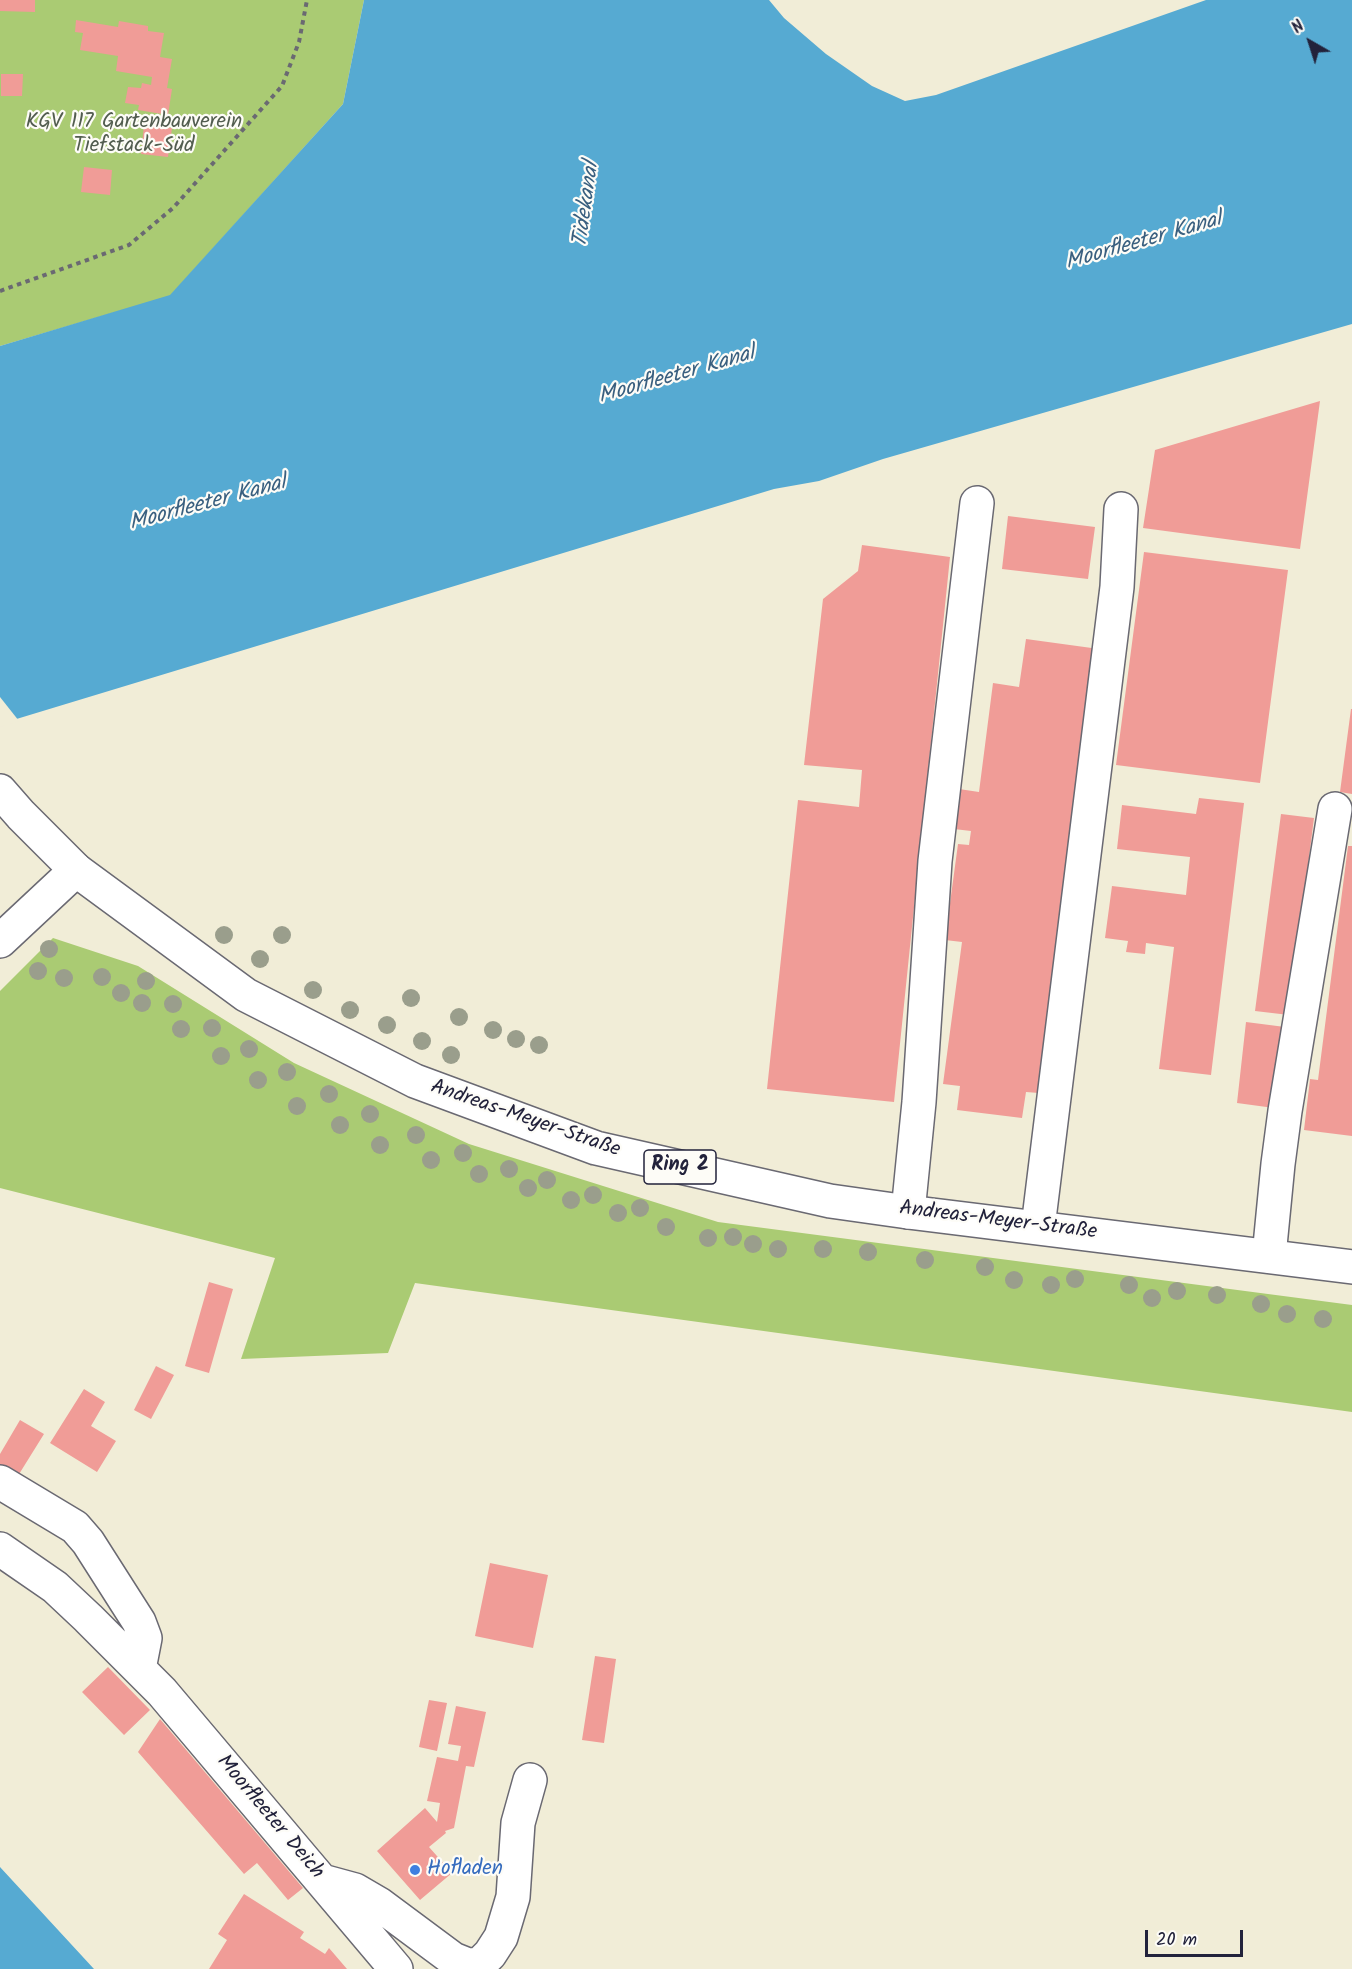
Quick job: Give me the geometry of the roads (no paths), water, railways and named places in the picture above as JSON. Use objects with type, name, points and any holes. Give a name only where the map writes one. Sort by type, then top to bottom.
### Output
[{"type":"main road","points":[[908,1212],[920,1102],[935,861],[977,503]]},
{"type":"main road","points":[[1038,1227],[1116,599],[1121,508]]},
{"type":"main road","name":"Andreas-Meyer-Straße","points":[[10,803],[76,870],[246,995],[415,1082],[596,1148],[830,1200],[908,1212],[1352,1267]]},
{"type":"main road","points":[[1269,1256],[1285,1111],[1335,809]]},
{"type":"main road","points":[[0,941],[76,870]]},
{"type":"main road","points":[[0,1482],[75,1527],[88,1542],[133,1613],[146,1638],[139,1669]]},
{"type":"main road","name":"Moorfleeter Deich","points":[[0,1549],[55,1587],[162,1692],[396,1969]]},
{"type":"main road","points":[[320,1880],[355,1890],[380,1904],[453,1959],[468,1965],[480,1964],[501,1937],[513,1897],[518,1823],[530,1780]]},
{"type":"water","points":[[364,0],[769,0],[784,18],[826,54],[872,86],[905,101],[936,95],[1206,0],[1352,0],[1352,324],[883,459],[819,481],[774,489],[0,724],[0,346],[170,295],[343,104]]},
{"type":"water","points":[[0,1867],[94,1969],[0,1969]]},
{"type":"place","name":"Hofladen","points":[[415,1870]]},
{"type":"park label","name":"KGV 117 Gartenbauverein Tiefstack-Süd","points":[[134,135]]},
{"type":"water label","name":"Tidekanal","points":[[588,205]]},
{"type":"water label","name":"Moorfleeter Kanal","points":[[1144,243]]},
{"type":"water label","name":"Moorfleeter Kanal","points":[[677,377]]},
{"type":"water label","name":"Moorfleeter Kanal","points":[[208,505]]}]
